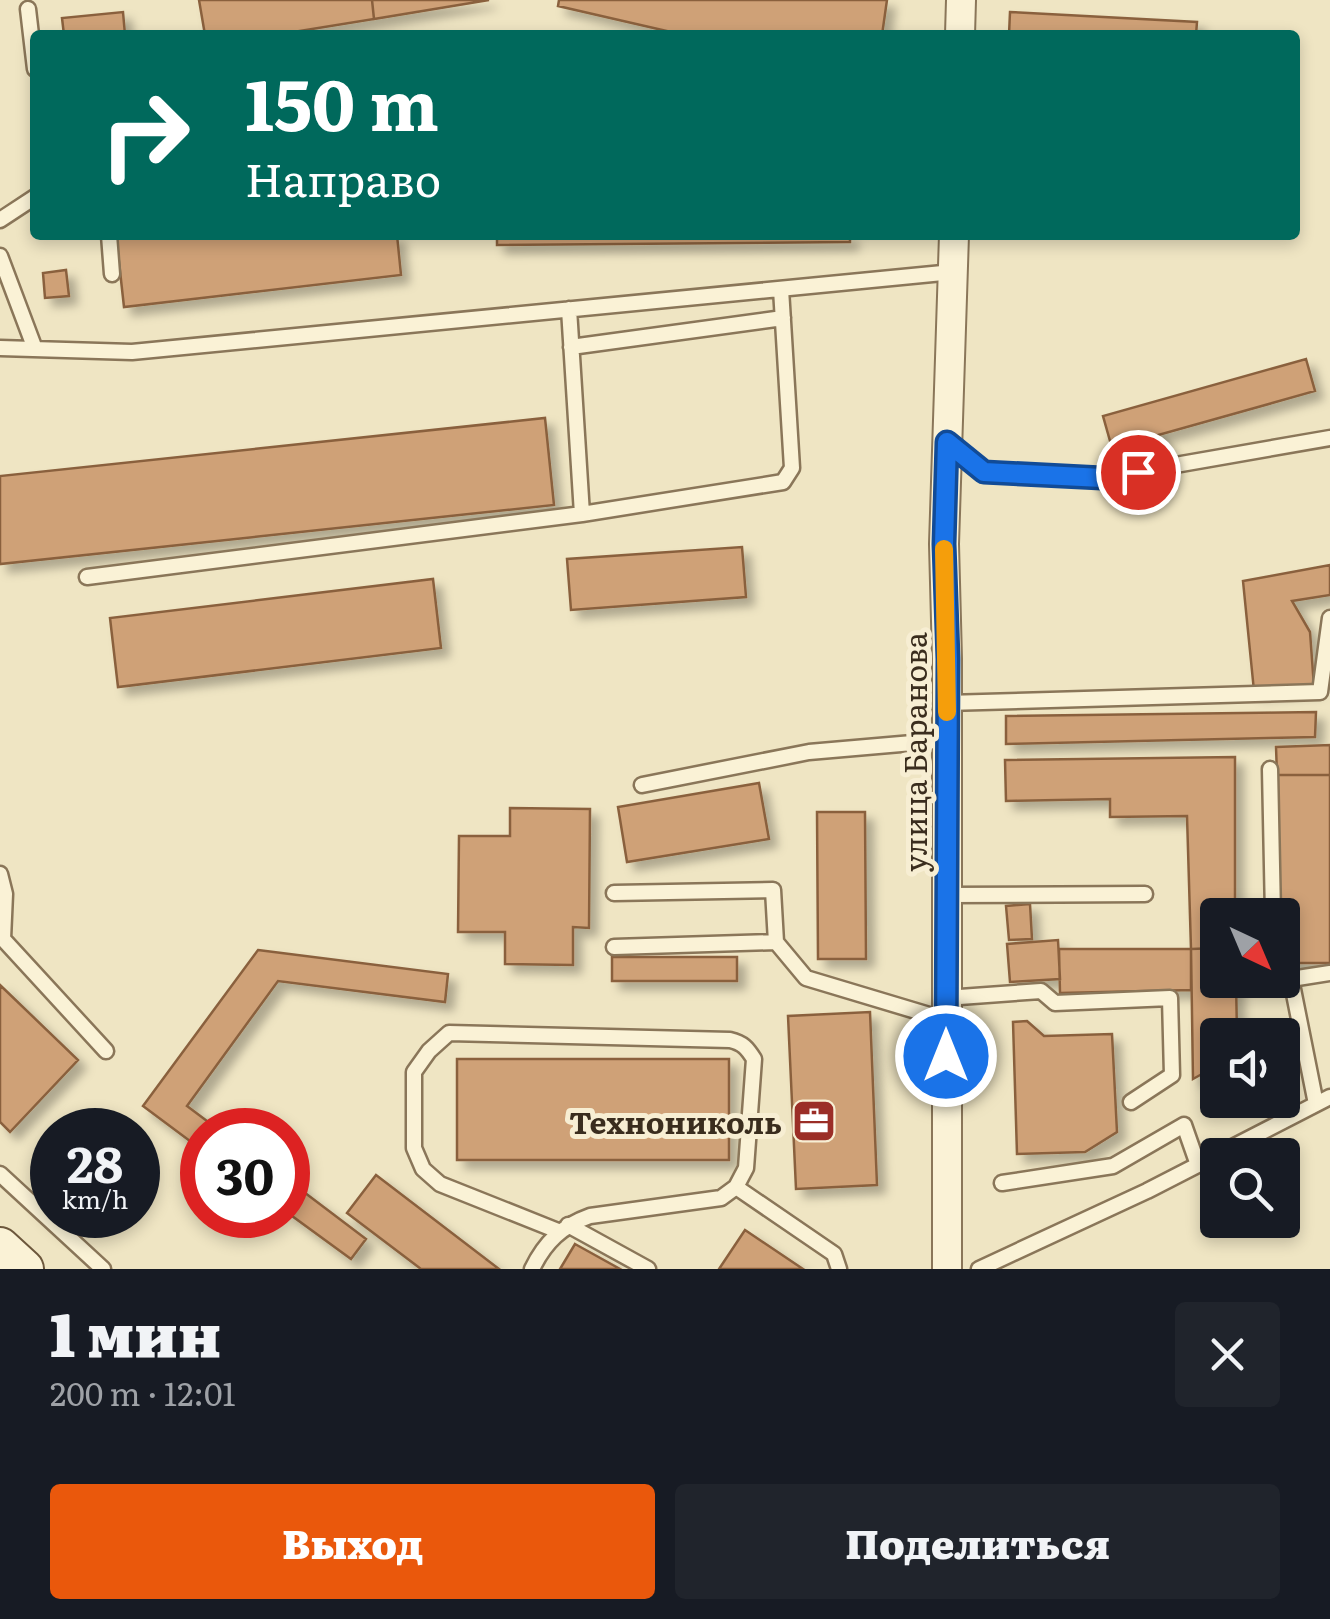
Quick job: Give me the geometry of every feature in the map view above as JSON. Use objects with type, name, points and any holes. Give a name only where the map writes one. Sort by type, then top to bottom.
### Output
[{"type":"main road","points":[[0,1247],[24,1269]]},
{"type":"street","points":[[960,30],[962,0]]},
{"type":"street","name":"улица Баранова","points":[[947,1269],[944,544],[954,240]]},
{"type":"lane","points":[[28,10],[30,30]]},
{"type":"lane","points":[[0,220],[30,199]]},
{"type":"lane","points":[[109,240],[112,274]]},
{"type":"lane","points":[[0,256],[34,349]]},
{"type":"lane","points":[[0,348],[132,352],[953,272]]},
{"type":"lane","points":[[87,577],[582,514],[783,482],[792,468],[781,288]]},
{"type":"lane","points":[[568,309],[582,514]]},
{"type":"lane","points":[[571,346],[783,318]]},
{"type":"lane","points":[[947,442],[984,472],[1102,478],[1330,438]]},
{"type":"lane","points":[[947,702],[1320,692],[1330,618]]},
{"type":"lane","points":[[642,785],[809,752],[947,740]]},
{"type":"lane","points":[[1270,769],[1273,898]]},
{"type":"lane","points":[[0,874],[6,894],[3,938],[106,1051]]},
{"type":"lane","points":[[614,893],[774,890],[776,942],[806,978],[946,1009],[1041,991],[1056,1003],[1170,998],[1172,1075],[1131,1102]]},
{"type":"lane","points":[[946,895],[1145,894]]},
{"type":"lane","points":[[614,948],[776,942]]},
{"type":"lane","points":[[1300,975],[1330,973]]},
{"type":"lane","points":[[979,1269],[1323,1101],[1293,998]]},
{"type":"lane","points":[[532,1269],[563,1228],[590,1216],[721,1198],[736,1186],[746,1168],[754,1059],[740,1042],[730,1040],[449,1033],[429,1050],[414,1072],[414,1148],[423,1169],[440,1184],[563,1228],[648,1269]]},
{"type":"lane","points":[[1002,1183],[1113,1166],[1184,1125],[1198,1165]]},
{"type":"lane","points":[[0,1174],[103,1269]]},
{"type":"lane","points":[[736,1186],[834,1254],[839,1269]]},
{"type":"building","points":[[199,0],[372,0],[374,19],[306,30],[204,30]]},
{"type":"building","points":[[372,0],[489,0],[374,19]]},
{"type":"building","points":[[559,0],[887,0],[883,30],[662,30],[558,6]]},
{"type":"building","points":[[123,12],[125,30],[63,30],[62,18]]},
{"type":"building","points":[[1010,12],[1197,22],[1196,30],[1009,30]]},
{"type":"building","points":[[117,240],[398,240],[401,275],[124,307]]},
{"type":"building","points":[[497,240],[850,240],[850,242],[497,245]]},
{"type":"building","points":[[66,270],[69,296],[45,298],[43,273]]},
{"type":"building","points":[[1306,359],[1315,391],[1112,448],[1103,416]]},
{"type":"building","points":[[545,418],[554,505],[0,564],[0,476]]},
{"type":"building","points":[[742,547],[746,597],[571,610],[567,559]]},
{"type":"building","points":[[1330,565],[1330,595],[1292,601],[1310,632],[1314,687],[1254,691],[1243,581]]},
{"type":"building","points":[[433,579],[441,648],[118,687],[110,618]]},
{"type":"building","points":[[1316,712],[1315,737],[1006,744],[1006,716]]},
{"type":"building","points":[[1330,745],[1330,775],[1277,775],[1276,747]]},
{"type":"building","points":[[1235,757],[1235,898],[1200,898],[1200,949],[1191,949],[1187,816],[1110,817],[1110,799],[1006,801],[1005,760]]},
{"type":"building","points":[[1277,775],[1330,775],[1330,963],[1300,963],[1300,898],[1278,898]]},
{"type":"building","points":[[759,783],[769,839],[627,862],[618,807]]},
{"type":"building","points":[[510,808],[590,809],[589,928],[573,927],[573,965],[505,964],[505,932],[458,932],[459,836],[510,836]]},
{"type":"building","points":[[817,812],[865,812],[866,959],[818,959]]},
{"type":"building","points":[[1030,904],[1032,939],[1009,940],[1006,906]]},
{"type":"building","points":[[1058,940],[1060,979],[1010,982],[1007,944]]},
{"type":"building","points":[[1059,949],[1191,949],[1191,990],[1060,993]]},
{"type":"building","points":[[1191,949],[1200,949],[1200,998],[1236,998],[1237,1018],[1200,1018],[1200,1075],[1193,1079]]},
{"type":"building","points":[[258,950],[448,974],[445,1002],[278,981],[187,1106],[190,1108],[180,1108],[180,1134],[160,1119],[160,1108],[143,1106]]},
{"type":"building","points":[[612,957],[737,957],[737,981],[612,981]]},
{"type":"building","points":[[0,985],[78,1060],[10,1132],[0,1122]]},
{"type":"building","points":[[870,1012],[877,1185],[796,1189],[788,1016]]},
{"type":"building","points":[[1027,1021],[1044,1036],[1112,1034],[1117,1132],[1085,1152],[1017,1154],[1013,1022]]},
{"type":"building","points":[[457,1059],[729,1059],[729,1160],[457,1160]]},
{"type":"building","points":[[376,1175],[499,1269],[421,1269],[347,1213]]},
{"type":"building","points":[[310,1197],[366,1239],[351,1259],[310,1229]]},
{"type":"building","points":[[745,1230],[803,1269],[719,1269]]},
{"type":"building","points":[[575,1244],[620,1269],[560,1269]]},
{"type":"slow traffic","points":[[944,549],[947,712]]},
{"type":"place","name":"Технониколь","points":[[814,1121]]},
{"type":"route","points":[[946,1056],[947,442],[984,472],[1102,478],[1138,472]]}]
